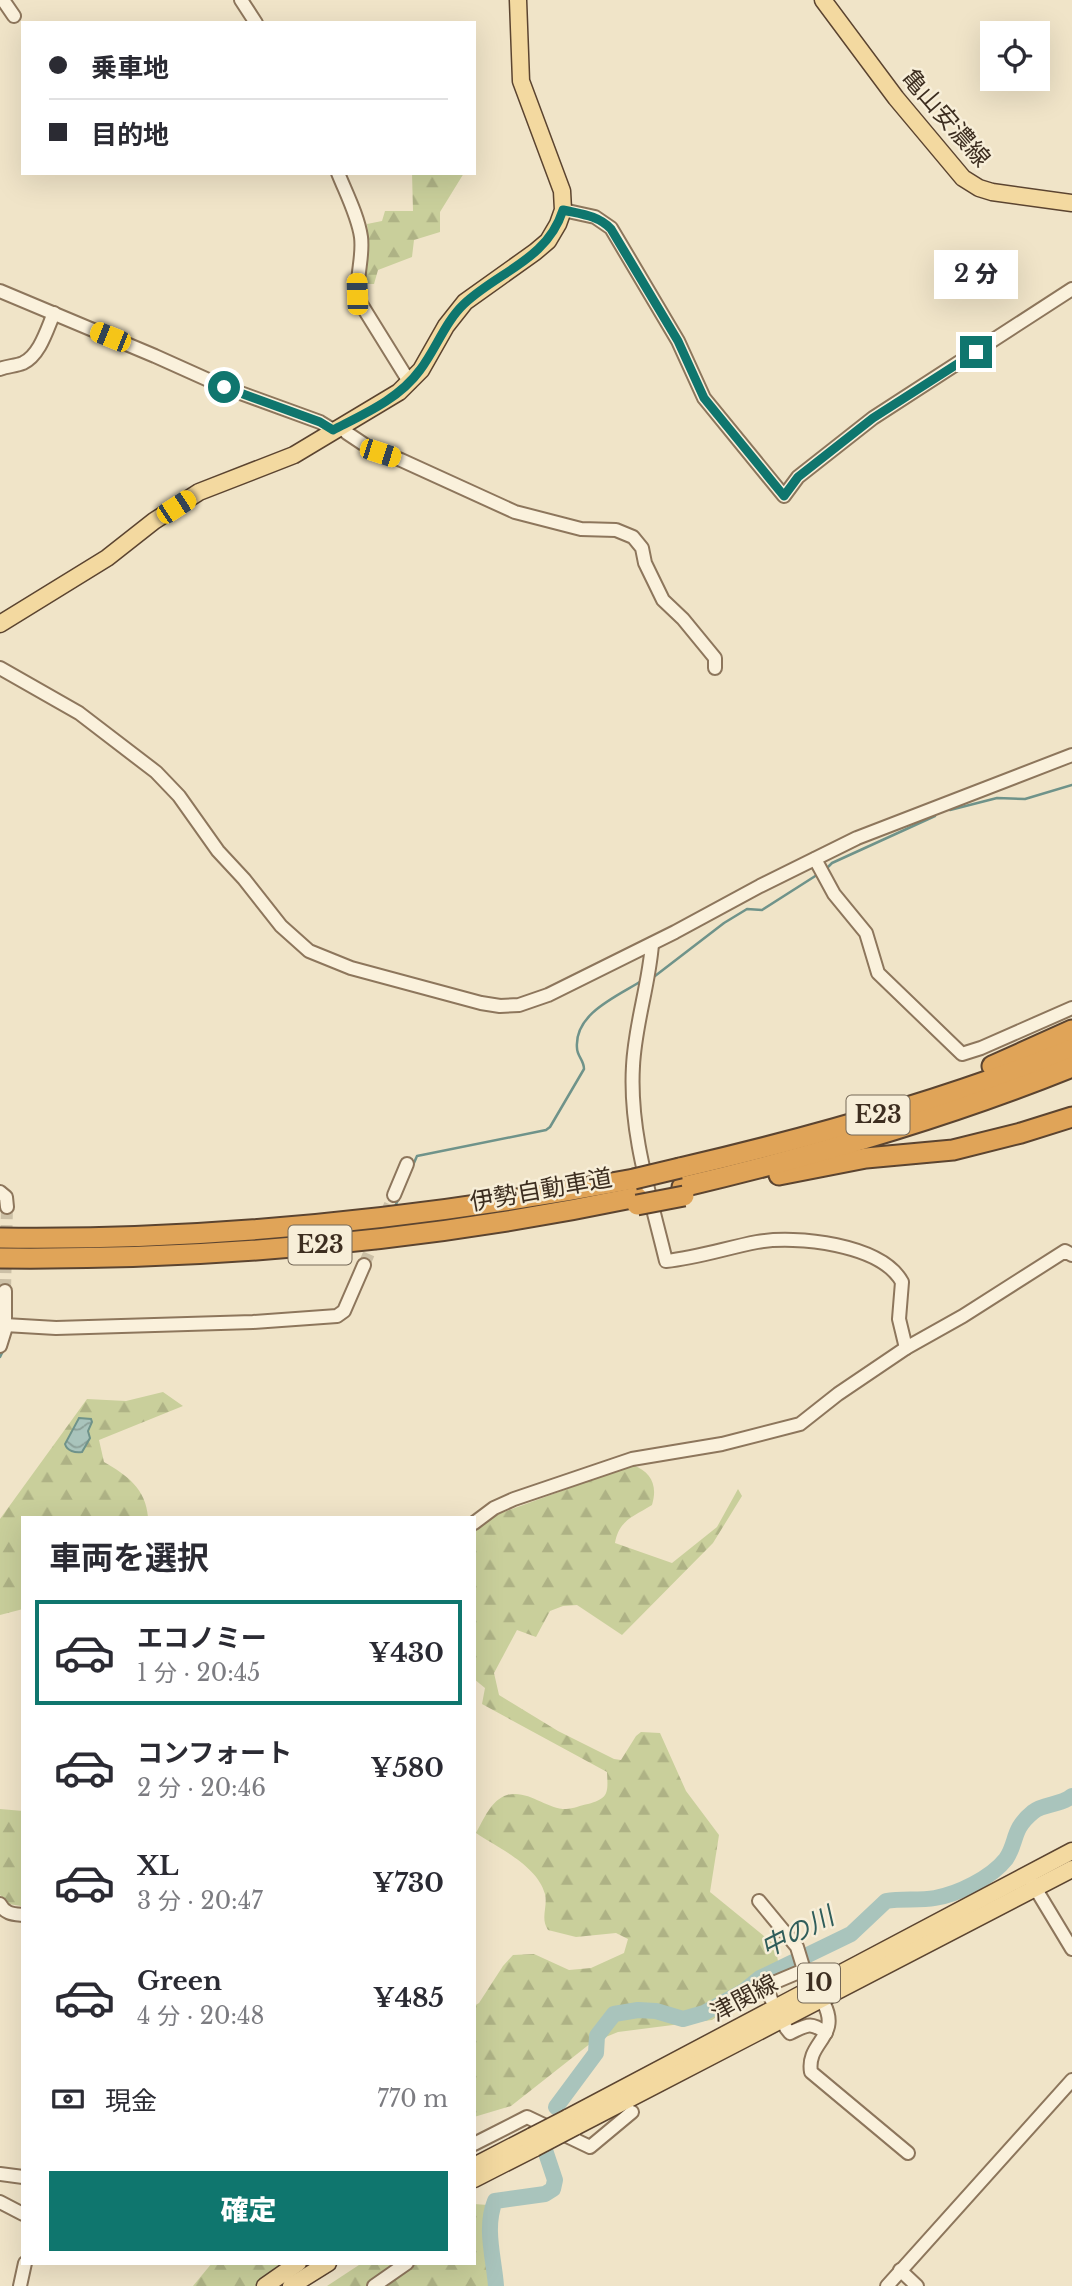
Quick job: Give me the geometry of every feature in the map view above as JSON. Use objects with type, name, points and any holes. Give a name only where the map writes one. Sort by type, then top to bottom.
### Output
[{"type":"highway","points":[[855,1122],[869,1114],[1002,1062],[1072,1030]]},
{"type":"highway","name":"伊勢自動車道","points":[[682,1184],[755,1151],[980,1083],[1072,1049]]},
{"type":"highway","name":"伊勢自動車道","points":[[0,1258],[156,1256],[334,1244],[455,1230],[558,1214],[636,1194],[768,1166],[890,1131],[1072,1067]]},
{"type":"highway","points":[[636,1194],[682,1184],[739,1182],[866,1158],[953,1150],[1072,1117]]},
{"type":"highway","name":"伊勢自動車道","points":[[0,1238],[76,1238],[262,1230],[379,1220],[547,1195],[636,1194]]},
{"type":"main road","points":[[0,624],[107,558],[199,492],[294,455],[378,406],[410,383],[460,308],[542,247],[556,229],[563,210],[560,183],[521,81],[518,0]]},
{"type":"main road","name":"亀山安濃線","points":[[823,0],[896,98],[963,178],[992,192],[1072,203]]},
{"type":"main road","name":"津関線","points":[[1032,1882],[1072,1851]]},
{"type":"main road","name":"津関線","points":[[476,2178],[571,2122],[1032,1882],[1072,1869]]},
{"type":"main road","name":"津関線","points":[[476,2165],[534,2142]]},
{"type":"main road","points":[[265,2286],[295,2265]]},
{"type":"main road","points":[[291,2286],[325,2265]]},
{"type":"street","points":[[4,0],[14,16]]},
{"type":"street","points":[[241,0],[255,21]]},
{"type":"street","points":[[339,175],[360,234],[356,280],[360,304],[410,383]]},
{"type":"street","points":[[563,210],[595,217],[611,229],[678,341],[704,398],[784,496],[798,477],[873,418],[1072,289]]},
{"type":"street","points":[[0,291],[216,384],[337,428],[368,447],[515,512],[581,529],[616,530],[633,537],[642,548],[645,563],[663,600],[683,619],[715,658],[715,668]]},
{"type":"street","points":[[0,369],[22,363],[29,358],[39,345],[54,313]]},
{"type":"street","points":[[0,668],[79,713],[156,772],[179,796],[218,851],[281,926],[309,951],[351,968],[481,1003],[512,1006],[548,995],[820,867],[874,831],[1072,755]]},
{"type":"street","points":[[820,867],[834,894],[866,933],[878,973],[962,1054],[1072,1008]]},
{"type":"street","points":[[652,944],[634,1056],[633,1107],[636,1133],[666,1261],[767,1241],[823,1242],[869,1255],[890,1265],[902,1282],[899,1319],[906,1348]]},
{"type":"street","points":[[394,1195],[407,1164]]},
{"type":"street","points":[[0,1192],[6,1197],[7,1207]]},
{"type":"street","points":[[476,1522],[494,1508],[514,1499],[632,1459],[722,1444],[800,1424],[838,1394],[906,1348],[973,1310],[1065,1251],[1072,1255]]},
{"type":"street","points":[[5,1325],[56,1328],[334,1317],[344,1311],[364,1265]]},
{"type":"street","points":[[0,1346],[5,1325],[5,1291]]},
{"type":"street","points":[[1032,1882],[1072,1949]]},
{"type":"street","points":[[759,1901],[792,1940],[800,1953],[804,1970],[766,1986],[771,1999]]},
{"type":"street","points":[[0,1905],[12,1914],[21,1914]]},
{"type":"street","points":[[824,2004],[830,2015],[829,2028],[813,2054],[811,2072],[908,2153]]},
{"type":"street","points":[[786,2028],[790,2033],[808,2024],[826,2033]]},
{"type":"street","points":[[887,2286],[1072,2080]]},
{"type":"street","points":[[476,2143],[527,2117],[590,2147],[632,2112]]},
{"type":"street","points":[[0,2174],[21,2177]]},
{"type":"street","points":[[0,2202],[21,2213]]},
{"type":"street","points":[[20,2286],[25,2265]]},
{"type":"street","points":[[374,2286],[404,2265]]},
{"type":"street","points":[[900,2270],[917,2286]]},
{"type":"green space","points":[[412,175],[463,175],[440,212],[440,232],[414,240],[412,257],[378,270],[374,284],[364,284],[369,244],[367,224],[382,221],[385,211],[413,211]]},
{"type":"green space","points":[[163,1392],[183,1406],[99,1440],[104,1462],[134,1484],[144,1498],[148,1516],[21,1516],[21,1610],[0,1615],[0,1519],[87,1399],[126,1401]]},
{"type":"green space","points":[[633,1465],[649,1475],[654,1498],[652,1505],[623,1524],[615,1543],[672,1563],[717,1527],[738,1489],[742,1496],[713,1543],[622,1635],[577,1605],[563,1606],[550,1611],[536,1637],[517,1630],[494,1673],[499,1695],[558,1731],[614,1759],[621,1760],[641,1732],[660,1733],[686,1791],[719,1835],[710,1892],[775,1945],[780,1972],[712,2020],[618,2032],[591,2043],[511,2106],[476,2116],[476,2005],[503,1966],[513,1955],[534,1954],[569,1970],[591,1968],[624,1953],[628,1939],[616,1933],[576,1937],[548,1930],[545,1921],[545,1894],[534,1874],[516,1858],[476,1833],[485,1816],[501,1797],[522,1795],[551,1806],[569,1809],[604,1797],[607,1785],[607,1772],[482,1704],[485,1688],[476,1681],[476,1530],[490,1517]]},
{"type":"green space","points":[[0,1809],[21,1811],[21,1906],[9,1904],[0,1895]]},
{"type":"green space","points":[[476,2204],[488,2205],[491,2213],[487,2240],[490,2286],[327,2286],[359,2265],[476,2265]]},
{"type":"green space","points":[[210,2265],[281,2265],[255,2286],[193,2286]]},
{"type":"water","points":[[79,1418],[91,1419],[92,1422],[88,1431],[90,1438],[82,1452],[69,1450],[65,1444]]},
{"type":"waterway","points":[[950,810],[997,798],[1025,799],[1072,785]]},
{"type":"waterway","points":[[825,870],[832,863],[935,816]]},
{"type":"waterway","points":[[655,976],[724,923],[747,909],[762,910],[820,873]]},
{"type":"waterway","points":[[394,1209],[417,1156],[550,1127],[584,1069],[577,1048],[583,1025],[590,1015],[610,999],[643,980]]},
{"type":"waterway","points":[[0,1357],[3,1351]]},
{"type":"waterway","name":"中の川","points":[[556,2107],[596,2053],[597,2036],[614,2014],[638,2010],[656,2011],[683,2019],[704,2013],[744,1991],[760,1978],[851,1934],[886,1901],[944,1896],[983,1879],[1006,1859],[1026,1818],[1037,1809],[1072,1796]]},
{"type":"waterway","name":"中の川","points":[[496,2286],[490,2232],[495,2201],[545,2194],[553,2189],[555,2180],[544,2147]]},
{"type":"tunnel","points":[[364,1265],[394,1195]]},
{"type":"tunnel","points":[[5,1291],[7,1207]]},
{"type":"route","points":[[224,387],[320,422],[333,430],[410,383],[460,308],[542,247],[556,229],[563,210],[595,217],[611,229],[678,341],[704,398],[784,496],[798,477],[873,418],[976,352]]}]
